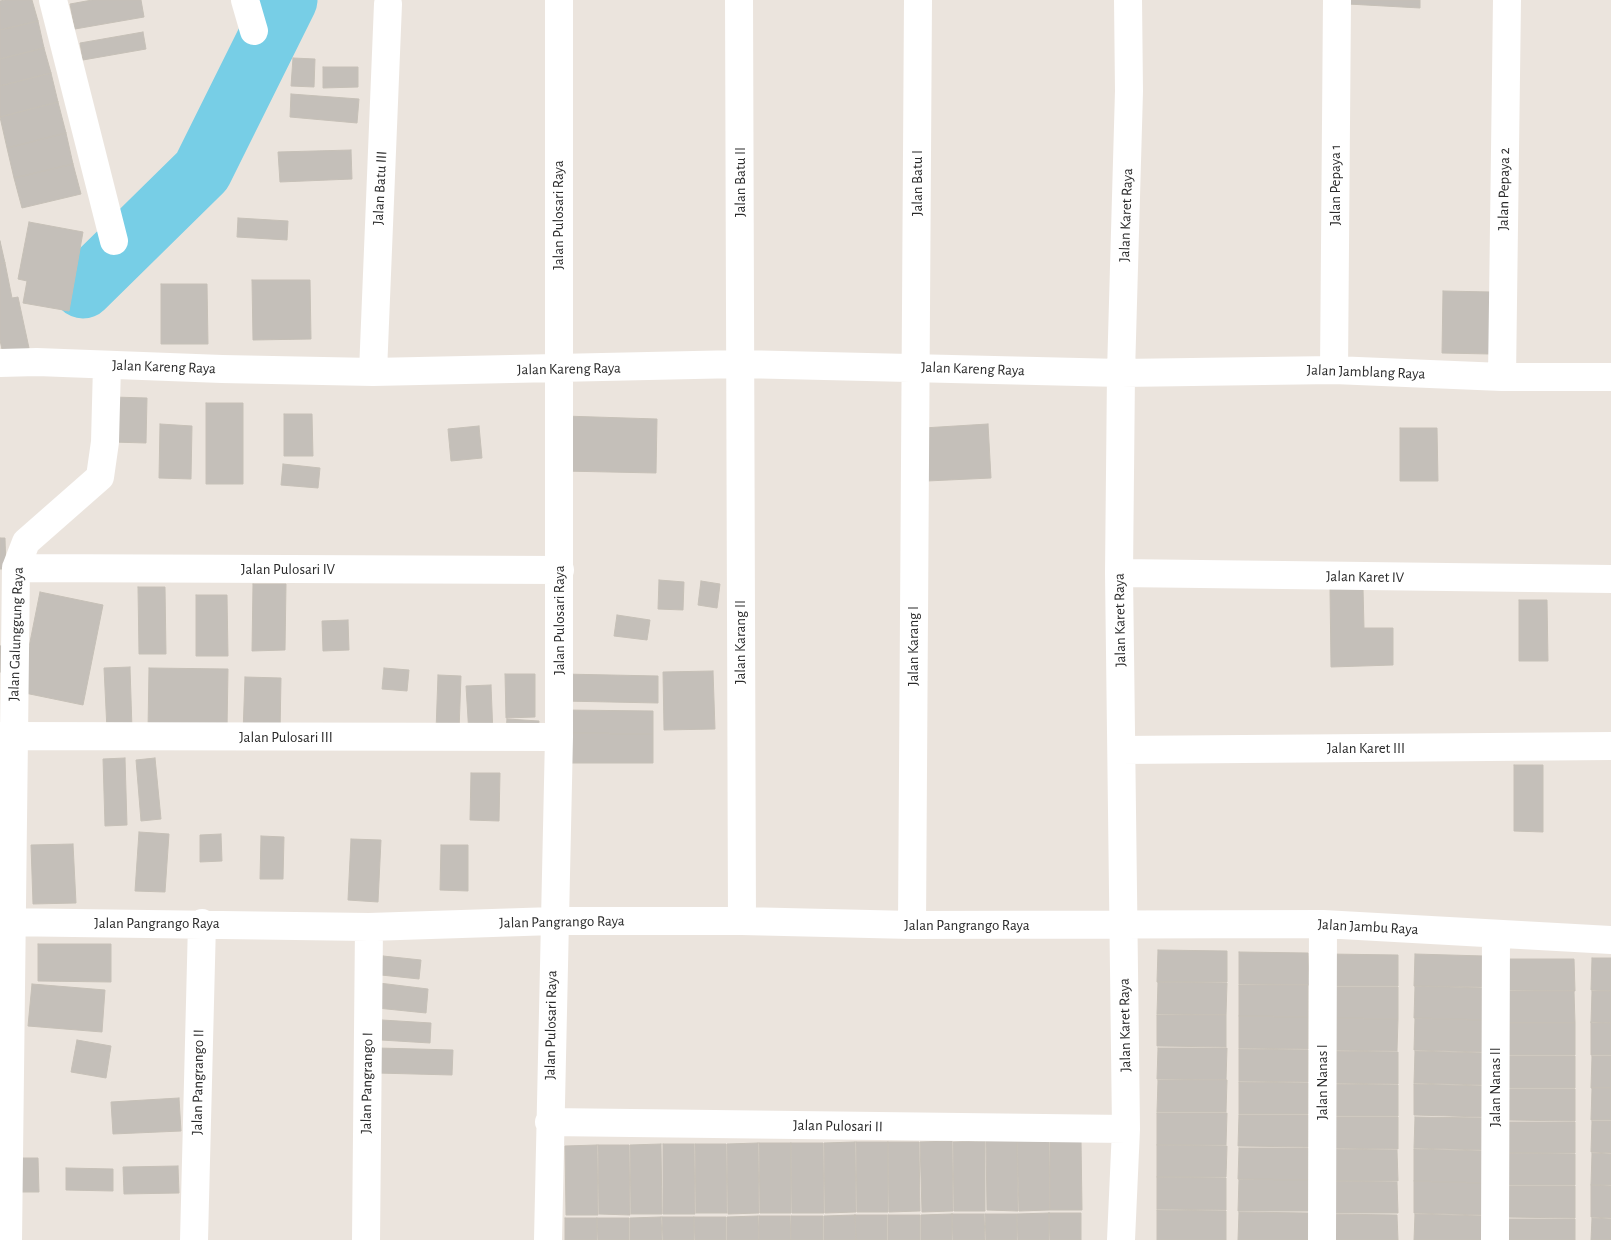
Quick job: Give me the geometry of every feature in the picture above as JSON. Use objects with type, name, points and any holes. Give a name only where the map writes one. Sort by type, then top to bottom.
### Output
[{"type":"street","points":[[53,0],[114,241]]},
{"type":"street","points":[[246,0],[254,31]]},
{"type":"street","name":"Jalan Pulosari Raya","points":[[548,1240],[549,1122],[559,738],[559,0]]},
{"type":"street","name":"Jalan Batu II","points":[[739,0],[740,364]]},
{"type":"street","name":"Jalan Batu I","points":[[916,367],[918,0]]},
{"type":"street","name":"Jalan Karet Raya","points":[[1121,1240],[1126,1129],[1119,573],[1121,373],[1129,90],[1128,0]]},
{"type":"street","name":"Jalan Pepaya 1","points":[[1334,370],[1337,0]]},
{"type":"street","name":"Jalan Pepaya 2","points":[[1502,377],[1507,0]]},
{"type":"street","name":"Jalan Batu III","points":[[373,372],[388,4]]},
{"type":"street","name":"Jalan Kareng Raya","points":[[8,363],[106,372],[373,372],[740,364],[1121,373]]},
{"type":"street","name":"Jalan Karang II","points":[[740,364],[742,921]]},
{"type":"street","name":"Jalan Karang I","points":[[912,925],[916,367]]},
{"type":"street","name":"Jalan Jamblang Raya","points":[[1121,373],[1334,370],[1502,377],[1611,377]]},
{"type":"street","name":"Jalan Galunggung Raya","points":[[8,1240],[5,1117],[6,736],[16,568],[26,542],[100,477],[105,442],[106,372]]},
{"type":"street","name":"Jalan Pulosari IV","points":[[16,568],[560,570]]},
{"type":"street","name":"Jalan Karet IV","points":[[1119,573],[1611,579]]},
{"type":"street","name":"Jalan Pulosari III","points":[[6,736],[559,738]]},
{"type":"street","name":"Jalan Karet III","points":[[1122,750],[1611,746]]},
{"type":"street","name":"Jalan Pangrango Raya","points":[[6,922],[202,923],[369,927],[554,921],[742,921],[912,925],[1124,926]]},
{"type":"street","name":"Jalan Pangrango II","points":[[194,1240],[202,923]]},
{"type":"street","name":"Jalan Jambu Raya","points":[[1124,926],[1323,924],[1611,940]]},
{"type":"street","name":"Jalan Nanas I","points":[[1322,1240],[1323,924]]},
{"type":"street","name":"Jalan Pangrango I","points":[[366,1240],[369,927]]},
{"type":"street","name":"Jalan Nanas II","points":[[1495,1240],[1496,934]]},
{"type":"street","name":"Jalan Pulosari II","points":[[549,1122],[1126,1129]]},
{"type":"building","points":[[32,0],[38,21],[0,30],[0,1]]},
{"type":"building","points":[[92,0],[141,0],[144,17],[75,29],[70,4]]},
{"type":"building","points":[[1348,0],[1420,0],[1420,8],[1348,4]]},
{"type":"building","points":[[38,21],[44,48],[0,59],[0,30]]},
{"type":"building","points":[[143,32],[146,49],[83,60],[80,43]]},
{"type":"building","points":[[44,48],[51,73],[0,86],[0,59]]},
{"type":"building","points":[[293,58],[315,59],[314,87],[291,86]]},
{"type":"building","points":[[323,67],[358,67],[358,87],[323,88]]},
{"type":"building","points":[[51,73],[58,102],[0,117],[0,86]]},
{"type":"building","points":[[291,94],[359,99],[357,123],[290,117]]},
{"type":"building","points":[[58,102],[66,133],[7,148],[0,117]]},
{"type":"building","points":[[66,133],[73,164],[14,178],[7,148]]},
{"type":"building","points":[[351,150],[352,179],[280,182],[278,152]]},
{"type":"building","points":[[73,164],[81,194],[22,208],[14,178]]},
{"type":"building","points":[[238,218],[288,221],[287,240],[237,237]]},
{"type":"building","points":[[29,222],[83,232],[69,311],[23,303],[27,281],[18,279]]},
{"type":"building","points":[[0,241],[5,263],[0,264]]},
{"type":"building","points":[[5,263],[12,298],[18,297],[29,348],[3,354],[0,340],[0,264]]},
{"type":"building","points":[[252,280],[310,280],[311,339],[253,340]]},
{"type":"building","points":[[161,284],[207,284],[208,344],[161,344]]},
{"type":"building","points":[[1443,291],[1491,292],[1490,354],[1442,353]]},
{"type":"building","points":[[113,397],[147,398],[146,443],[112,442]]},
{"type":"building","points":[[206,403],[243,403],[243,484],[206,484]]},
{"type":"building","points":[[284,414],[312,414],[313,456],[284,456]]},
{"type":"building","points":[[564,416],[657,419],[656,473],[563,471]]},
{"type":"building","points":[[160,424],[192,426],[191,479],[159,478]]},
{"type":"building","points":[[988,424],[991,478],[927,481],[923,428]]},
{"type":"building","points":[[479,426],[482,458],[451,461],[448,429]]},
{"type":"building","points":[[1400,428],[1437,428],[1438,481],[1400,481]]},
{"type":"building","points":[[283,464],[320,468],[318,488],[281,485]]},
{"type":"building","points":[[0,538],[5,538],[6,569],[0,569]]},
{"type":"building","points":[[659,580],[684,582],[683,610],[658,609]]},
{"type":"building","points":[[701,581],[720,584],[717,608],[698,605]]},
{"type":"building","points":[[253,584],[286,584],[285,650],[252,651]]},
{"type":"building","points":[[138,587],[165,587],[166,654],[139,654]]},
{"type":"building","points":[[1363,588],[1364,628],[1393,628],[1393,665],[1331,667],[1330,589]]},
{"type":"building","points":[[40,592],[103,605],[83,705],[20,692]]},
{"type":"building","points":[[196,595],[227,595],[228,656],[196,656]]},
{"type":"building","points":[[1519,600],[1547,600],[1548,661],[1519,661]]},
{"type":"building","points":[[617,615],[650,620],[647,640],[614,636]]},
{"type":"building","points":[[348,620],[349,650],[323,651],[322,621]]},
{"type":"building","points":[[0,646],[3,646],[1,672],[0,672]]},
{"type":"building","points":[[130,667],[132,729],[107,730],[104,668]]},
{"type":"building","points":[[149,668],[228,669],[227,729],[148,729]]},
{"type":"building","points":[[384,668],[409,670],[407,691],[382,689]]},
{"type":"building","points":[[713,671],[715,729],[664,730],[663,672]]},
{"type":"building","points":[[505,674],[535,674],[535,717],[506,718]]},
{"type":"building","points":[[563,674],[658,676],[658,703],[563,701]]},
{"type":"building","points":[[438,675],[461,676],[459,731],[436,731]]},
{"type":"building","points":[[245,677],[281,678],[280,734],[243,733]]},
{"type":"building","points":[[491,685],[493,734],[469,735],[466,686]]},
{"type":"building","points":[[565,710],[653,711],[653,734],[565,733]]},
{"type":"building","points":[[507,719],[539,721],[538,731],[506,729]]},
{"type":"building","points":[[565,733],[653,734],[653,763],[565,763]]},
{"type":"building","points":[[125,758],[127,825],[105,826],[103,759]]},
{"type":"building","points":[[155,758],[161,819],[141,821],[136,760]]},
{"type":"building","points":[[1514,765],[1543,765],[1543,832],[1514,831]]},
{"type":"building","points":[[471,773],[500,773],[499,821],[470,820]]},
{"type":"building","points":[[139,832],[169,834],[165,892],[135,891]]},
{"type":"building","points":[[221,834],[222,861],[200,862],[200,835]]},
{"type":"building","points":[[261,836],[284,837],[283,879],[260,879]]},
{"type":"building","points":[[351,839],[381,840],[378,902],[348,900]]},
{"type":"building","points":[[73,844],[76,903],[33,904],[31,845]]},
{"type":"building","points":[[441,845],[468,845],[468,891],[440,890]]},
{"type":"building","points":[[38,944],[111,944],[111,982],[38,981]]},
{"type":"building","points":[[1158,950],[1227,951],[1227,982],[1157,982]]},
{"type":"building","points":[[1239,952],[1308,953],[1309,985],[1239,984]]},
{"type":"building","points":[[1329,954],[1398,955],[1398,986],[1329,986]]},
{"type":"building","points":[[1415,954],[1484,956],[1484,987],[1414,986]]},
{"type":"building","points":[[383,956],[421,960],[419,979],[381,975]]},
{"type":"building","points":[[1592,958],[1611,958],[1611,991],[1591,990]]},
{"type":"building","points":[[1505,959],[1574,959],[1575,991],[1505,990]]},
{"type":"building","points":[[1158,982],[1227,983],[1226,1015],[1157,1014]]},
{"type":"building","points":[[379,983],[428,989],[426,1013],[377,1008]]},
{"type":"building","points":[[32,984],[105,990],[102,1032],[28,1026]]},
{"type":"building","points":[[1239,985],[1308,985],[1308,1017],[1239,1016]]},
{"type":"building","points":[[1415,986],[1484,988],[1484,1020],[1414,1018]]},
{"type":"building","points":[[1329,987],[1398,987],[1398,1019],[1329,1018]]},
{"type":"building","points":[[1505,991],[1574,991],[1575,1023],[1505,1023]]},
{"type":"building","points":[[1592,991],[1611,991],[1611,1023],[1591,1023]]},
{"type":"building","points":[[1157,1015],[1226,1015],[1226,1047],[1157,1046]]},
{"type":"building","points":[[1239,1016],[1308,1017],[1308,1049],[1239,1048]]},
{"type":"building","points":[[1329,1018],[1398,1019],[1397,1051],[1329,1050]]},
{"type":"building","points":[[1415,1018],[1484,1020],[1483,1052],[1414,1050]]},
{"type":"building","points":[[382,1020],[431,1023],[430,1043],[381,1040]]},
{"type":"building","points":[[1591,1022],[1611,1023],[1611,1055],[1591,1055]]},
{"type":"building","points":[[1505,1023],[1575,1023],[1575,1055],[1505,1055]]},
{"type":"building","points":[[77,1040],[111,1046],[106,1078],[71,1072]]},
{"type":"building","points":[[378,1048],[453,1050],[452,1075],[377,1073]]},
{"type":"building","points":[[1158,1048],[1227,1048],[1226,1080],[1157,1079]]},
{"type":"building","points":[[1239,1049],[1308,1050],[1308,1082],[1239,1081]]},
{"type":"building","points":[[1329,1051],[1398,1052],[1398,1084],[1329,1083]]},
{"type":"building","points":[[1415,1051],[1484,1053],[1484,1085],[1414,1083]]},
{"type":"building","points":[[1505,1056],[1575,1056],[1575,1088],[1506,1088]]},
{"type":"building","points":[[1592,1056],[1611,1056],[1611,1088],[1591,1088]]},
{"type":"building","points":[[1158,1080],[1227,1080],[1226,1112],[1157,1112]]},
{"type":"building","points":[[1239,1082],[1308,1083],[1308,1114],[1239,1114]]},
{"type":"building","points":[[1329,1084],[1398,1085],[1398,1116],[1329,1116]]},
{"type":"building","points":[[1414,1084],[1484,1086],[1483,1117],[1414,1115]]},
{"type":"building","points":[[1592,1088],[1611,1088],[1611,1120],[1591,1120]]},
{"type":"building","points":[[1505,1089],[1575,1089],[1575,1121],[1505,1120]]},
{"type":"building","points":[[179,1098],[181,1131],[113,1134],[111,1102]]},
{"type":"building","points":[[1157,1113],[1227,1113],[1226,1145],[1157,1145]]},
{"type":"building","points":[[1239,1115],[1308,1115],[1308,1147],[1238,1146]]},
{"type":"building","points":[[1328,1117],[1398,1117],[1398,1149],[1328,1148]]},
{"type":"building","points":[[1415,1117],[1484,1118],[1483,1150],[1414,1148]]},
{"type":"building","points":[[1592,1121],[1611,1121],[1611,1153],[1591,1152]]},
{"type":"building","points":[[1506,1122],[1575,1122],[1575,1153],[1505,1153]]},
{"type":"building","points":[[1049,1140],[1050,1210],[1019,1211],[1017,1141]]},
{"type":"building","points":[[1050,1140],[1081,1140],[1082,1210],[1050,1210]]},
{"type":"building","points":[[952,1141],[953,1211],[922,1212],[920,1142]]},
{"type":"building","points":[[985,1141],[985,1211],[954,1211],[953,1142]]},
{"type":"building","points":[[986,1141],[1017,1141],[1018,1211],[987,1210]]},
{"type":"building","points":[[855,1142],[856,1212],[825,1213],[824,1143]]},
{"type":"building","points":[[856,1142],[888,1142],[888,1212],[857,1212]]},
{"type":"building","points":[[888,1142],[919,1142],[920,1211],[889,1212]]},
{"type":"building","points":[[758,1143],[759,1213],[728,1214],[727,1144]]},
{"type":"building","points":[[759,1143],[791,1143],[791,1213],[760,1213]]},
{"type":"building","points":[[791,1143],[823,1143],[824,1213],[792,1213]]},
{"type":"building","points":[[661,1144],[662,1214],[631,1214],[630,1145]]},
{"type":"building","points":[[663,1144],[694,1144],[695,1214],[663,1214]]},
{"type":"building","points":[[695,1144],[726,1144],[727,1213],[696,1213]]},
{"type":"building","points":[[597,1145],[598,1215],[566,1215],[565,1146]]},
{"type":"building","points":[[598,1145],[629,1145],[630,1215],[599,1214]]},
{"type":"building","points":[[1157,1145],[1227,1146],[1226,1177],[1157,1177]]},
{"type":"building","points":[[1239,1148],[1308,1148],[1308,1180],[1238,1179]]},
{"type":"building","points":[[1328,1149],[1397,1150],[1398,1181],[1328,1181]]},
{"type":"building","points":[[1414,1149],[1484,1151],[1483,1183],[1414,1181]]},
{"type":"building","points":[[1505,1153],[1575,1154],[1575,1185],[1505,1185]]},
{"type":"building","points":[[1592,1153],[1611,1154],[1611,1185],[1591,1185]]},
{"type":"building","points":[[19,1158],[38,1158],[39,1192],[21,1192]]},
{"type":"building","points":[[178,1166],[179,1193],[124,1194],[123,1167]]},
{"type":"building","points":[[66,1168],[113,1169],[113,1191],[66,1190]]},
{"type":"building","points":[[1157,1177],[1226,1178],[1226,1210],[1157,1209]]},
{"type":"building","points":[[1239,1179],[1308,1180],[1308,1211],[1238,1211]]},
{"type":"building","points":[[1328,1181],[1397,1182],[1398,1213],[1328,1213]]},
{"type":"building","points":[[1414,1181],[1484,1183],[1483,1215],[1414,1213]]},
{"type":"building","points":[[1591,1185],[1611,1186],[1611,1218],[1591,1217]]},
{"type":"building","points":[[1505,1186],[1575,1186],[1575,1218],[1505,1217]]},
{"type":"building","points":[[1157,1210],[1226,1211],[1226,1240],[1157,1240]]},
{"type":"building","points":[[1239,1212],[1308,1213],[1308,1240],[1238,1240]]},
{"type":"building","points":[[1049,1213],[1049,1240],[1018,1240],[1017,1214]]},
{"type":"building","points":[[1049,1213],[1081,1213],[1081,1240],[1050,1240]]},
{"type":"building","points":[[952,1214],[952,1240],[921,1240],[921,1215]]},
{"type":"building","points":[[952,1214],[984,1214],[985,1240],[953,1240]]},
{"type":"building","points":[[985,1214],[1017,1214],[1017,1240],[986,1240]]},
{"type":"building","points":[[1328,1214],[1397,1215],[1398,1240],[1328,1240]]},
{"type":"building","points":[[1415,1214],[1483,1216],[1483,1240],[1414,1240]]},
{"type":"building","points":[[855,1215],[887,1215],[887,1240],[856,1240]]},
{"type":"building","points":[[855,1215],[856,1240],[824,1240],[824,1216]]},
{"type":"building","points":[[888,1215],[920,1215],[920,1240],[888,1240]]},
{"type":"building","points":[[758,1216],[759,1240],[727,1240],[727,1217]]},
{"type":"building","points":[[759,1216],[790,1216],[791,1240],[759,1240]]},
{"type":"building","points":[[791,1216],[823,1216],[823,1240],[791,1240]]},
{"type":"building","points":[[661,1217],[662,1240],[630,1240],[630,1218]]},
{"type":"building","points":[[662,1217],[694,1217],[694,1240],[663,1240]]},
{"type":"building","points":[[694,1217],[726,1217],[726,1240],[695,1240]]},
{"type":"building","points":[[565,1218],[597,1218],[597,1240],[565,1240]]},
{"type":"building","points":[[597,1218],[629,1218],[629,1240],[598,1240]]},
{"type":"building","points":[[1592,1218],[1611,1219],[1611,1240],[1591,1240]]},
{"type":"building","points":[[1505,1219],[1575,1219],[1575,1240],[1506,1240]]},
{"type":"waterway","points":[[83,288],[202,171],[287,0]]}]
